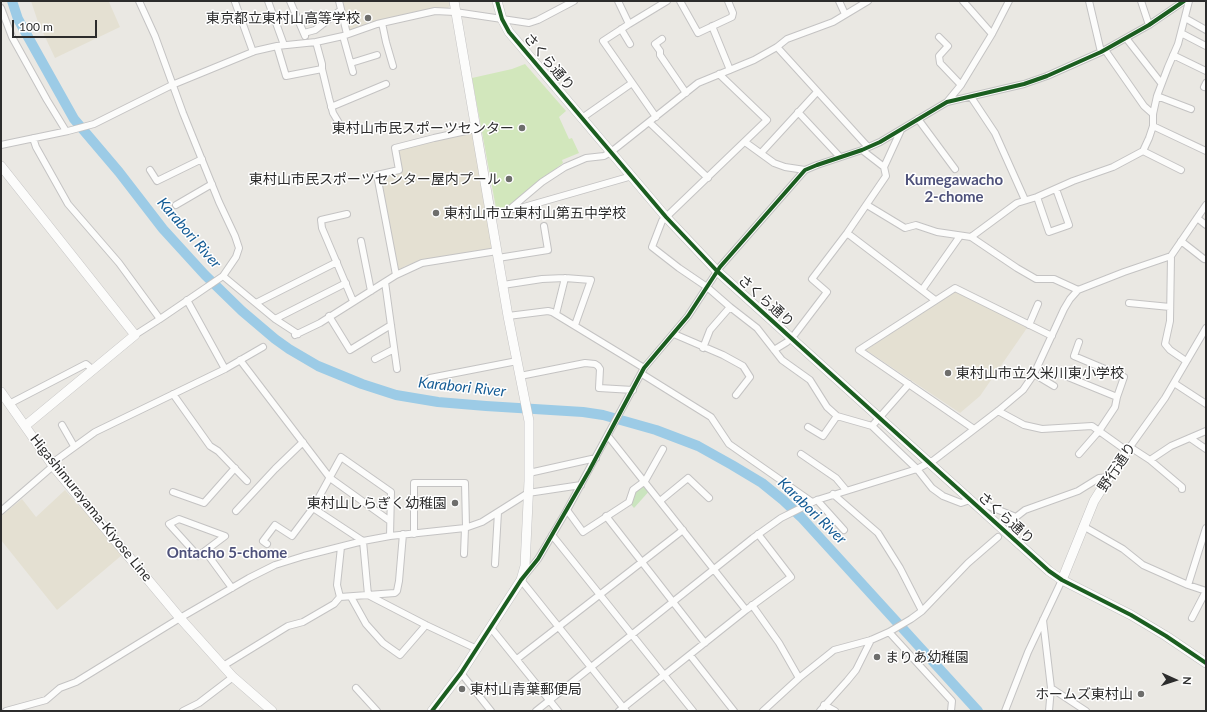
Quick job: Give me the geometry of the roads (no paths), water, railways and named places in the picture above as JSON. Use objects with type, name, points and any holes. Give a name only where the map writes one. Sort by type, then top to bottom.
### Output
[{"type":"street","points":[[1,166],[135,335],[223,276],[236,258],[238,248],[235,236],[212,184],[172,85],[155,36],[139,1]]},
{"type":"street","points":[[268,1],[284,45]]},
{"type":"street","points":[[290,1],[308,42]]},
{"type":"street","points":[[339,1],[342,10],[345,35],[353,72]]},
{"type":"street","points":[[454,1],[508,316],[529,421],[529,473],[522,580],[623,710],[664,675],[752,605],[791,577],[758,534]]},
{"type":"street","name":"さくら通り","points":[[497,1],[502,19],[509,32],[666,217],[717,272],[1050,571],[1062,580],[1131,615],[1206,663]]},
{"type":"street","points":[[1,145],[95,124],[172,85],[253,52],[277,46],[316,42],[345,35],[382,23],[435,11],[455,12],[529,23],[538,20],[574,1]]},
{"type":"street","points":[[618,1],[629,24]]},
{"type":"street","points":[[656,117],[603,41],[667,1]]},
{"type":"street","points":[[680,1],[698,33],[732,17],[733,12],[728,1]]},
{"type":"street","points":[[839,1],[845,14]]},
{"type":"street","points":[[491,216],[503,213],[510,209],[542,182],[565,167],[586,158],[604,156],[611,152],[698,83],[754,60],[777,47],[787,39],[824,26],[868,1]]},
{"type":"street","points":[[963,1],[992,34]]},
{"type":"street","points":[[947,102],[961,85],[992,34],[1009,1]]},
{"type":"street","points":[[1089,1],[1103,51],[1144,106],[1153,114]]},
{"type":"street","points":[[1141,1],[1149,25]]},
{"type":"street","points":[[432,711],[461,673],[522,580],[538,559],[581,485],[643,371],[688,316],[717,272],[806,170],[865,148],[901,130],[947,102],[1024,84],[1047,76],[1103,51],[1149,25],[1184,1]]},
{"type":"street","points":[[971,237],[1017,203],[1037,197],[1113,167],[1144,151],[1153,126],[1153,114],[1157,96],[1181,33],[1189,1]]},
{"type":"street","points":[[235,2],[253,52]]},
{"type":"street","points":[[1,8],[12,37],[47,100],[67,131]]},
{"type":"street","points":[[304,33],[315,30],[342,10]]},
{"type":"street","points":[[1185,18],[1206,30]]},
{"type":"street","points":[[382,23],[393,66]]},
{"type":"street","points":[[712,26],[730,70]]},
{"type":"street","points":[[621,29],[630,44]]},
{"type":"street","points":[[1181,33],[1206,46]]},
{"type":"street","points":[[939,37],[948,46],[939,56],[940,63],[961,85]]},
{"type":"street","points":[[1126,38],[1161,83]]},
{"type":"street","points":[[662,39],[655,44],[660,51],[660,55],[686,93]]},
{"type":"street","points":[[316,42],[332,107],[342,128]]},
{"type":"street","points":[[277,46],[286,76],[322,69]]},
{"type":"street","points":[[774,350],[791,338],[827,292],[812,279],[847,233],[886,176],[884,168],[777,47]]},
{"type":"street","points":[[351,63],[377,55]]},
{"type":"street","points":[[1173,55],[1206,71]]},
{"type":"street","points":[[719,74],[767,120],[708,178],[662,220],[652,247],[679,268],[707,286],[730,307],[757,328],[782,360],[810,380],[827,407],[837,416],[872,426],[917,469],[932,488],[943,496],[961,502],[970,500]]},
{"type":"street","points":[[582,118],[632,83]]},
{"type":"street","points":[[332,107],[386,84]]},
{"type":"street","points":[[761,153],[817,92]]},
{"type":"street","points":[[1157,96],[1191,109]]},
{"type":"street","points":[[971,97],[995,133],[1025,200]]},
{"type":"street","points":[[798,112],[840,157]]},
{"type":"street","points":[[918,119],[955,170]]},
{"type":"street","points":[[649,122],[708,178]]},
{"type":"street","points":[[1153,126],[1206,151]]},
{"type":"street","points":[[396,275],[377,175],[399,170],[395,148],[475,129]]},
{"type":"street","points":[[884,168],[901,130]]},
{"type":"street","points":[[33,138],[36,147],[68,204],[119,263],[160,319]]},
{"type":"street","points":[[745,142],[774,163],[786,167],[806,170]]},
{"type":"street","points":[[1144,151],[1181,170]]},
{"type":"street","points":[[150,170],[158,184],[202,159]]},
{"type":"street","points":[[510,209],[517,209],[632,176]]},
{"type":"street","points":[[176,205],[212,184]]},
{"type":"street","points":[[1037,197],[1049,232],[1069,225],[1056,189]]},
{"type":"street","points":[[867,205],[906,228],[916,225],[937,232],[971,237],[1036,279],[1054,279],[1078,290]]},
{"type":"street","points":[[1186,362],[1170,350],[1165,344],[1170,321],[1171,256],[1206,205]]},
{"type":"street","points":[[347,214],[321,220],[322,228],[353,301]]},
{"type":"street","points":[[1197,218],[1206,225]]},
{"type":"street","points":[[223,276],[296,335],[309,329],[396,275],[422,263],[548,250],[544,226]]},
{"type":"street","points":[[847,233],[935,300]]},
{"type":"street","points":[[922,290],[960,236]]},
{"type":"street","points":[[361,241],[371,291]]},
{"type":"street","points":[[1181,241],[1204,259]]},
{"type":"street","points":[[536,711],[758,534],[781,518],[814,501],[917,469],[934,460],[1023,390],[1034,374],[1067,304],[1078,290],[1171,256]]},
{"type":"street","points":[[256,303],[337,262]]},
{"type":"street","points":[[503,285],[542,279],[565,278],[591,280],[575,326]]},
{"type":"street","points":[[556,314],[565,278]]},
{"type":"street","points":[[385,282],[397,368]]},
{"type":"street","points":[[276,319],[346,283]]},
{"type":"street","points":[[974,430],[859,350],[955,288],[1052,336]]},
{"type":"street","points":[[187,300],[225,369]]},
{"type":"street","points":[[1129,303],[1170,307]]},
{"type":"street","points":[[1029,325],[1038,304]]},
{"type":"street","points":[[703,348],[710,330],[730,307]]},
{"type":"street","points":[[508,316],[548,311],[556,314],[575,326],[711,418],[729,444],[814,501],[844,530]]},
{"type":"street","points":[[329,316],[350,350],[391,325]]},
{"type":"street","name":"野行通り","points":[[1062,580],[1094,501],[1128,449],[1165,398],[1206,328]]},
{"type":"street","points":[[674,334],[703,348],[723,355],[743,366],[750,377],[736,395]]},
{"type":"street","name":"Higashimurayama-Kiyose Line","points":[[135,335],[92,369],[25,426],[54,466],[180,618],[233,677],[272,711]]},
{"type":"street","points":[[1079,342],[1073,358],[1124,377],[1115,407],[1099,431],[1079,454]]},
{"type":"street","points":[[1,511],[54,466],[55,461],[95,432],[225,369],[263,347]]},
{"type":"street","points":[[376,359],[394,349]]},
{"type":"street","points":[[240,360],[330,478],[390,521]]},
{"type":"street","points":[[430,378],[517,361]]},
{"type":"street","points":[[520,376],[585,363],[595,364],[600,369],[599,388],[633,390]]},
{"type":"street","points":[[9,404],[86,364],[92,369]]},
{"type":"street","points":[[1071,371],[1068,377],[1117,398]]},
{"type":"street","points":[[1034,374],[1054,386]]},
{"type":"street","points":[[1174,383],[1206,404]]},
{"type":"street","points":[[872,426],[909,384]]},
{"type":"street","points":[[1,392],[25,426]]},
{"type":"street","points":[[173,394],[210,446],[218,450],[247,482]]},
{"type":"street","points":[[998,411],[1024,425],[1042,429],[1092,426],[1128,449],[1150,460],[1182,487],[1182,490]]},
{"type":"street","points":[[808,427],[823,436],[837,416]]},
{"type":"street","points":[[62,425],[74,446]]},
{"type":"street","points":[[1150,460],[1171,446],[1206,431]]},
{"type":"street","points":[[608,436],[746,610]]},
{"type":"street","points":[[1190,438],[1206,449]]},
{"type":"street","points":[[236,512],[275,469],[303,442]]},
{"type":"street","points":[[567,510],[583,532],[629,502],[633,490],[645,481],[663,449]]},
{"type":"street","points":[[801,454],[836,478],[846,490]]},
{"type":"street","points":[[267,544],[263,541],[273,524],[292,536],[313,508],[341,457],[391,492],[390,536]]},
{"type":"street","points":[[529,473],[596,458]]},
{"type":"street","points":[[173,492],[204,503],[235,468]]},
{"type":"street","points":[[1010,524],[1025,510],[1078,491],[1099,478],[1109,477]]},
{"type":"street","points":[[660,501],[688,478],[709,498]]},
{"type":"street","points":[[414,534],[414,483],[465,483],[464,554]]},
{"type":"street","points":[[6,711],[46,700],[60,688],[76,682],[180,618],[275,565],[340,546],[363,541],[403,534],[414,534],[465,527],[482,522],[528,494],[581,485]]},
{"type":"street","points":[[833,494],[878,533],[900,568],[922,611]]},
{"type":"street","points":[[978,507],[986,505],[1016,517]]},
{"type":"street","points":[[313,508],[363,541]]},
{"type":"street","points":[[496,564],[498,512]]},
{"type":"street","points":[[606,516],[705,643]]},
{"type":"street","points":[[179,519],[225,536],[205,551],[198,556],[169,524],[179,519]]},
{"type":"street","points":[[1083,526],[1123,549],[1143,565],[1188,585],[1206,591],[1192,618]]},
{"type":"street","points":[[1188,585],[1206,528]]},
{"type":"street","points":[[517,659],[683,530]]},
{"type":"street","points":[[223,666],[288,626],[303,622],[334,604],[340,597],[395,593],[400,581],[403,534]]},
{"type":"street","points":[[552,535],[693,711]]},
{"type":"street","points":[[763,711],[799,678],[834,650],[871,640],[890,631],[922,611],[968,563],[998,537]]},
{"type":"street","points":[[363,541],[368,596]]},
{"type":"street","points":[[340,546],[337,585],[340,597]]},
{"type":"street","points":[[205,551],[232,588]]},
{"type":"street","points":[[1005,711],[1028,652],[1062,580]]},
{"type":"street","points":[[368,596],[477,649]]},
{"type":"street","points":[[351,597],[366,624],[383,643],[400,655],[426,625]]},
{"type":"street","points":[[752,605],[779,643],[799,678]]},
{"type":"street","points":[[1043,620],[1051,688],[1049,711]]},
{"type":"street","points":[[491,628],[558,711]]},
{"type":"street","points":[[890,631],[952,701],[950,711]]},
{"type":"street","points":[[820,711],[824,704],[856,670],[871,640]]},
{"type":"street","points":[[690,655],[734,711]]},
{"type":"street","points":[[461,673],[491,711]]},
{"type":"street","points":[[183,711],[199,703],[233,677]]},
{"type":"street","points":[[356,688],[377,711]]},
{"type":"street","points":[[1051,688],[1086,711]]},
{"type":"street","points":[[824,704],[835,711]]},
{"type":"waterway","name":"Karabori River","points":[[12,1],[18,19],[74,119],[119,172],[163,229],[205,275],[242,311],[275,339],[318,366],[362,384],[396,395],[438,402],[583,412],[603,415],[656,430],[698,446],[762,483],[801,517],[978,711]]},
{"type":"place","name":"東京都立東村山高等学校","points":[[368,18]]},
{"type":"place","name":"東村山市民スポーツセンター","points":[[522,128]]},
{"type":"place","name":"東村山市民スポーツセンター屋内プール","points":[[509,179]]},
{"type":"place","name":"東村山市立東村山第五中学校","points":[[436,213]]},
{"type":"place","name":"東村山市立久米川東小学校","points":[[948,373]]},
{"type":"place","name":"東村山しらぎく幼稚園","points":[[455,503]]},
{"type":"place","name":"まりあ幼稚園","points":[[877,657]]},
{"type":"place","name":"東村山青葉郵便局","points":[[462,689]]},
{"type":"place","name":"ホームズ東村山","points":[[1141,694]]},
{"type":"district","name":"Kumegawacho 2-chome","points":[[954,188]]},
{"type":"district","name":"Ontacho 5-chome","points":[[227,553]]}]
